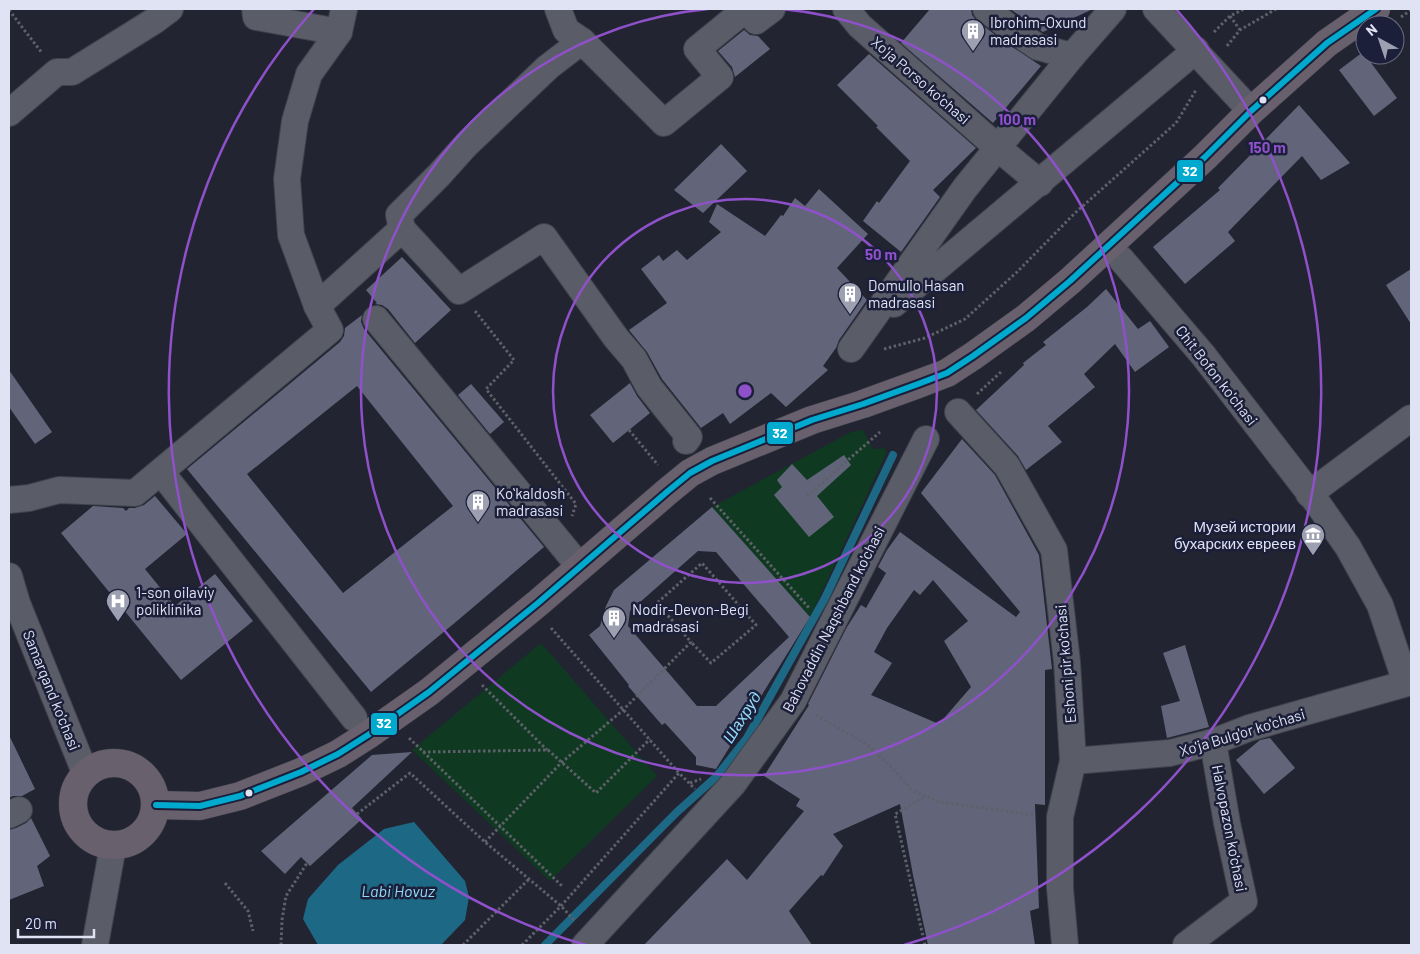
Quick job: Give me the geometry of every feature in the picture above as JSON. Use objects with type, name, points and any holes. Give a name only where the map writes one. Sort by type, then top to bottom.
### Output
[{"type":"main road","points":[[156,805],[200,806],[240,796],[301,772],[338,754],[368,736],[429,692],[538,604],[690,473],[712,461],[812,420],[918,384],[947,372],[973,356],[1026,318],[1070,281],[1326,43],[1376,9]]},
{"type":"main road","points":[[115,763],[131,766],[144,776],[153,789],[156,805],[152,821],[143,834],[130,843],[113,846],[98,842],[84,833],[76,820],[73,803],[77,788],[86,775],[100,766],[115,763]]},
{"type":"street","points":[[9,113],[57,72],[72,72],[170,9]]},
{"type":"street","points":[[9,500],[30,498],[59,490],[136,493],[330,330],[317,306],[291,235],[287,179],[295,121],[309,74],[341,20],[256,18],[255,9]]},
{"type":"street","points":[[558,9],[566,30],[582,41],[664,122],[720,77],[697,49],[746,9],[756,21],[772,9]]},
{"type":"street","name":"Xo'ja Porso ko'chasi","points":[[846,9],[860,26],[1040,183]]},
{"type":"street","points":[[986,9],[1038,47],[1072,56]]},
{"type":"street","points":[[851,349],[966,188],[1072,56],[1113,9]]},
{"type":"street","points":[[1156,9],[1251,111]]},
{"type":"street","points":[[582,41],[548,67],[466,145],[399,215],[402,229],[459,291],[544,237],[616,338],[634,359],[649,387],[689,438],[686,441]]},
{"type":"street","points":[[867,327],[1040,183],[1203,58]]},
{"type":"street","points":[[317,306],[402,229]]},
{"type":"street","name":"Chit Bofon ko'chasi","points":[[1121,259],[1203,355],[1309,494]]},
{"type":"street","points":[[376,319],[580,567]]},
{"type":"street","name":"Eshoni pir ko'chasi","points":[[958,412],[1007,466],[1054,550],[1066,662],[1073,761],[1060,817],[1060,888],[1065,945]]},
{"type":"street","points":[[1309,494],[1411,418]]},
{"type":"street","name":"Bahovaddin Naqshband ko'chasi","points":[[585,945],[734,784],[793,701],[926,439]]},
{"type":"street","points":[[161,472],[354,718]]},
{"type":"street","name":"Xo'ja Bulg'or ko'chasi","points":[[1073,761],[1170,753],[1213,742],[1250,728],[1409,683],[1380,605],[1348,547],[1309,494]]},
{"type":"street","name":"Samarqand ko'chasi","points":[[9,576],[13,606],[86,775]]},
{"type":"street","name":"Halvopazon ko'chasi","points":[[1186,945],[1244,901],[1227,823],[1213,742]]},
{"type":"street","points":[[95,945],[113,846]]},
{"type":"path","points":[[879,350],[925,338],[965,319],[1017,272],[1076,213],[1176,123],[1203,58],[1230,16],[1244,9]]},
{"type":"path","points":[[1203,58],[1240,30],[1276,9]]},
{"type":"path","points":[[9,10],[57,72]]},
{"type":"path","points":[[1230,16],[1240,30]]},
{"type":"path","points":[[459,291],[514,360],[486,389],[576,504],[562,545]]},
{"type":"path","points":[[630,430],[658,465]]},
{"type":"path","points":[[808,496],[880,432]]},
{"type":"path","points":[[710,498],[814,614]]},
{"type":"path","points":[[702,563],[756,625],[711,663],[691,642],[657,602],[702,563]]},
{"type":"path","points":[[551,628],[690,783]]},
{"type":"path","points":[[485,842],[562,763],[623,710],[691,642]]},
{"type":"path","points":[[482,685],[548,750],[596,793],[650,739]]},
{"type":"path","points":[[793,701],[868,746],[912,790],[940,802],[1007,812],[1060,817]]},
{"type":"path","points":[[410,739],[562,886]]},
{"type":"path","points":[[423,752],[548,750]]},
{"type":"path","points":[[522,945],[561,906],[679,772]]},
{"type":"path","points":[[357,814],[410,773],[485,842],[561,906],[566,913]]},
{"type":"path","points":[[925,945],[895,814],[926,796]]},
{"type":"path","points":[[281,945],[282,920],[286,896],[307,863]]},
{"type":"path","points":[[464,945],[530,879]]},
{"type":"path","points":[[226,883],[248,912],[253,931]]},
{"type":"green space","points":[[863,430],[873,449],[884,448],[887,452],[810,617],[712,507],[851,432]]},
{"type":"green space","points":[[541,643],[657,776],[550,881],[412,750]]},
{"type":"water","name":"Labi Hovuz","points":[[414,822],[465,881],[469,897],[465,920],[441,945],[318,945],[303,919],[308,899],[338,865],[384,829]]},
{"type":"building","name":"Ibrohim-Oxund madrasasi","points":[[930,9],[971,9],[972,15],[977,21],[1041,66],[993,123],[901,43]]},
{"type":"building","points":[[1010,9],[1093,9],[1043,32]]},
{"type":"building","points":[[744,30],[750,35],[758,36],[770,49],[735,77],[732,67],[718,51]]},
{"type":"building","points":[[869,54],[976,148],[933,190],[940,197],[901,252],[863,221],[910,161],[837,85]]},
{"type":"building","points":[[1355,58],[1355,65],[1373,65],[1397,98],[1374,116],[1339,70]]},
{"type":"building","points":[[1299,105],[1350,163],[1321,180],[1302,156],[1228,232],[1235,241],[1185,284],[1153,247],[1220,190],[1218,188]]},
{"type":"building","points":[[721,144],[747,171],[703,213],[674,190]]},
{"type":"building","points":[[819,189],[868,234],[837,268],[867,300],[823,366],[828,370],[786,407],[771,393],[730,424],[723,413],[701,428],[662,379],[647,352],[629,330],[667,303],[641,269],[659,255],[663,261],[677,250],[687,260],[721,232],[709,222],[717,204],[765,236],[781,215],[783,216],[795,198],[805,206]]},
{"type":"building","points":[[402,257],[451,310],[415,343],[388,309],[382,305],[375,304],[377,303],[366,290]]},
{"type":"building","points":[[1411,269],[1411,324],[1386,285]]},
{"type":"building","points":[[1106,289],[1138,329],[1150,321],[1169,347],[1135,372],[1115,344],[1084,374],[1095,387],[1048,426],[1062,442],[1026,470],[1018,456],[976,410],[1024,365],[1023,363],[1046,345],[1043,342],[1087,307]]},
{"type":"building","name":"Koʻkaldosh madrasasi","points":[[362,315],[361,322],[364,329],[544,547],[371,692],[187,469],[340,342],[344,336],[345,328]],"holes":[[[357,386],[453,506],[343,593],[247,474]]]},
{"type":"building","points":[[9,370],[52,432],[35,444],[9,407]]},
{"type":"building","points":[[630,383],[650,413],[613,443],[590,415]]},
{"type":"building","points":[[471,384],[504,422],[490,434],[458,395]]},
{"type":"building","points":[[962,439],[995,475],[1039,555],[1052,669],[1045,670],[1045,805],[1035,804],[1039,908],[1030,911],[1035,945],[928,945],[900,804],[833,834],[843,846],[823,876],[821,875],[789,911],[812,945],[644,945],[727,859],[747,880],[804,811],[796,806],[800,799],[764,776],[809,705],[847,627],[861,605],[866,608],[886,573],[878,567],[900,532],[1016,617],[1020,612],[921,493]],"holes":[[[933,580],[968,621],[944,641],[971,687],[939,724],[871,695],[892,663],[874,652],[887,628],[914,590],[920,595]]]},
{"type":"building","points":[[844,455],[851,465],[817,496],[834,517],[809,537],[774,495],[782,487],[777,480],[792,464],[807,480]]},
{"type":"building","points":[[155,496],[187,534],[145,569],[175,606],[215,574],[253,621],[181,680],[61,533],[93,506],[123,508],[126,511],[129,508],[144,505]]},
{"type":"building","name":"Nodir-Devon-Begi madrasasi","points":[[712,507],[810,617],[716,769],[696,765],[696,757],[665,723],[662,725],[628,686],[589,635],[600,626],[606,606],[614,590]],"holes":[[[698,551],[716,552],[789,637],[716,706],[697,706],[628,626],[630,611]]]},
{"type":"building","points":[[1185,645],[1209,727],[1167,738],[1161,706],[1180,701],[1163,653]]},
{"type":"building","points":[[9,735],[35,789],[22,796],[9,798]]},
{"type":"building","points":[[1270,738],[1295,768],[1264,794],[1236,760],[1260,740]]},
{"type":"building","points":[[412,752],[352,808],[362,819],[310,866],[301,857],[285,874],[261,851],[372,755]]},
{"type":"building","points":[[31,818],[50,856],[37,866],[44,886],[9,900],[9,830],[26,823]]},
{"type":"waterway","name":"Шахруд","points":[[545,945],[677,812],[716,777],[747,738],[825,598],[893,455]]},
{"type":"transit line","name":"32","points":[[156,805],[200,806],[240,796],[301,772],[338,754],[429,692],[538,603],[690,473],[712,461],[812,420],[863,404],[947,373],[1026,318],[1070,281],[1205,157],[1251,111],[1327,43],[1376,9]]},
{"type":"place","name":"Ibrohim-Oxund madrasasi","points":[[973,52]]},
{"type":"place","name":"Domullo Hasan madrasasi","points":[[850,315]]},
{"type":"place","name":"Koʻkaldosh madrasasi","points":[[478,523]]},
{"type":"place","name":"Музей истории бухарских евреев","points":[[1313,556]]},
{"type":"place","name":"1-son oilaviy poliklinika","points":[[118,622]]},
{"type":"place","name":"Nodir-Devon-Begi madrasasi","points":[[614,639]]}]
